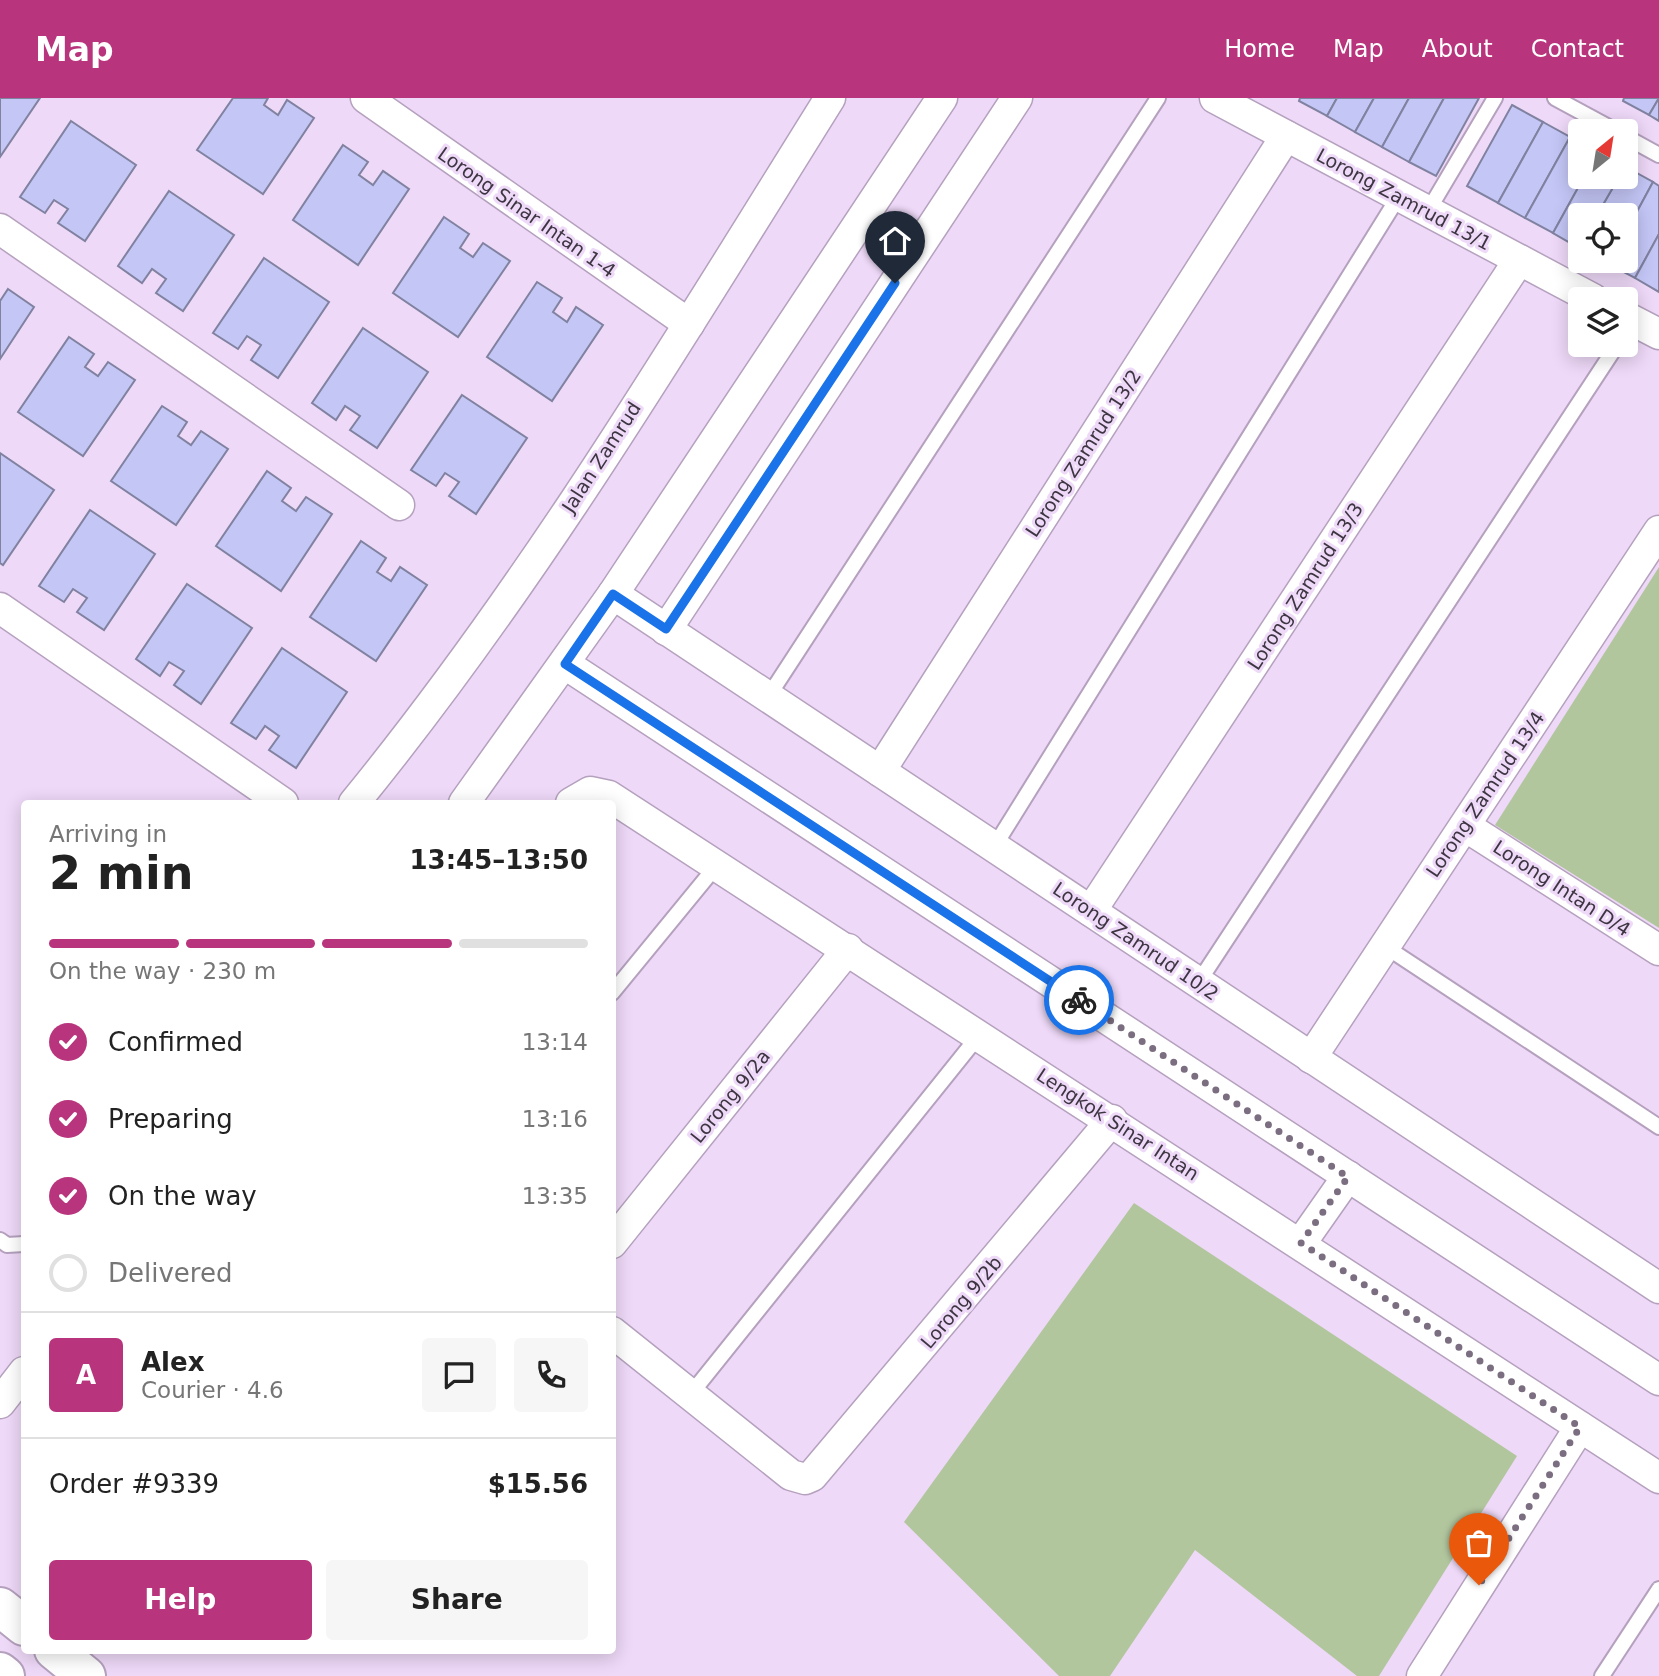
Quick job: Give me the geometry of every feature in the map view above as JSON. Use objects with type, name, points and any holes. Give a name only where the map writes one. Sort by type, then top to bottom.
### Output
[{"type":"main road","points":[[0,1606],[21,1624]]},
{"type":"main road","points":[[59,1654],[86,1676]]},
{"type":"main road","points":[[0,1672],[5,1676]]},
{"type":"street","name":"Lorong Sinar Intan 1-4","points":[[366,98],[689,324]]},
{"type":"street","name":"Jalan Zamrud","points":[[356,800],[405,740],[497,614],[689,324],[830,98]]},
{"type":"street","points":[[466,800],[613,594],[942,98]]},
{"type":"street","points":[[666,629],[1017,98]]},
{"type":"street","name":"Lorong Zamrud 13/1","points":[[1215,98],[1570,287]]},
{"type":"street","name":"Lorong Zamrud 13/2","points":[[880,771],[1286,136]]},
{"type":"street","points":[[0,229],[399,505]]},
{"type":"street","name":"Lorong Zamrud 13/3","points":[[1091,911],[1518,260]]},
{"type":"street","points":[[1638,330],[1659,334]]},
{"type":"street","name":"Lorong Zamrud 13/4","points":[[1311,1058],[1383,945],[1465,827],[1659,531]]},
{"type":"street","name":"Lorong Zamrud 10/2","points":[[613,594],[1659,1288]]},
{"type":"street","points":[[0,608],[279,800]]},
{"type":"street","points":[[565,664],[1659,1380]]},
{"type":"street","name":"Lengkok Sinar Intan","points":[[576,800],[590,792],[615,800]]},
{"type":"street","name":"Lengkok Sinar Intan","points":[[616,800],[1112,1120],[1659,1478]]},
{"type":"street","name":"Lorong Intan D/4","points":[[1465,827],[1659,950]]},
{"type":"street","name":"Lorong 9/2a","points":[[616,1238],[848,949]]},
{"type":"street","name":"Lorong 9/2b","points":[[690,1395],[791,1475],[805,1479],[818,1473],[1112,1120]]},
{"type":"street","points":[[1301,1243],[1348,1177]]},
{"type":"street","points":[[616,1335],[690,1395]]},
{"type":"street","points":[[0,1403],[21,1376]]},
{"type":"street","points":[[1422,1676],[1580,1427]]},
{"type":"lane","points":[[768,696],[1157,98]]},
{"type":"lane","points":[[1428,211],[1495,98]]},
{"type":"lane","points":[[1555,98],[1594,119]]},
{"type":"lane","points":[[1638,144],[1659,155]]},
{"type":"lane","points":[[994,847],[1399,196]]},
{"type":"lane","points":[[1198,983],[1606,357]]},
{"type":"lane","points":[[616,988],[717,865]]},
{"type":"lane","points":[[1383,945],[1659,1127]]},
{"type":"lane","points":[[690,1395],[979,1034]]},
{"type":"lane","points":[[0,1240],[7,1245],[21,1244]]},
{"type":"lane","points":[[1602,1676],[1659,1589]]},
{"type":"green space","points":[[1659,567],[1659,928],[1495,825]]},
{"type":"green space","points":[[1134,1203],[1517,1456],[1379,1676],[1357,1676],[1195,1550],[1110,1676],[1059,1676],[904,1522]]},
{"type":"building","points":[[0,98],[40,98],[0,157]]},
{"type":"building","points":[[233,98],[268,98],[264,105],[278,115],[287,100],[314,118],[263,194],[197,150]]},
{"type":"building","points":[[1300,98],[1337,98],[1327,116],[1299,101]]},
{"type":"building","points":[[1337,98],[1374,98],[1355,132],[1327,116]]},
{"type":"building","points":[[1374,98],[1409,98],[1382,147],[1355,132]]},
{"type":"building","points":[[1409,98],[1444,98],[1409,162],[1382,147]]},
{"type":"building","points":[[1444,98],[1479,98],[1436,176],[1409,162]]},
{"type":"building","points":[[1624,98],[1659,98],[1649,115],[1623,101]]},
{"type":"building","points":[[1659,98],[1659,121],[1649,115]]},
{"type":"building","points":[[1512,105],[1543,122],[1498,203],[1467,186]]},
{"type":"building","points":[[71,121],[136,165],[85,241],[58,223],[68,209],[54,200],[45,213],[20,197]]},
{"type":"building","points":[[1543,122],[1568,136],[1568,141],[1525,218],[1498,203]]},
{"type":"building","points":[[1568,141],[1568,189],[1577,189],[1553,233],[1525,218]]},
{"type":"building","points":[[343,145],[368,162],[359,175],[373,185],[383,171],[409,189],[358,265],[293,220]]},
{"type":"building","points":[[1638,174],[1653,182],[1638,210],[1638,203],[1604,203],[1612,189],[1638,189]]},
{"type":"building","points":[[1653,182],[1659,186],[1659,234],[1638,272],[1638,210]]},
{"type":"building","points":[[1577,189],[1612,189],[1604,203],[1570,203]]},
{"type":"building","points":[[169,191],[234,235],[183,311],[156,293],[166,279],[152,269],[142,283],[118,266]]},
{"type":"building","points":[[1568,206],[1568,242],[1553,233]]},
{"type":"building","points":[[444,217],[469,234],[460,248],[473,257],[483,243],[510,261],[458,337],[393,293]]},
{"type":"building","points":[[1659,234],[1659,292],[1635,278]]},
{"type":"building","points":[[264,258],[329,302],[278,378],[251,360],[261,345],[247,336],[238,349],[213,333]]},
{"type":"building","points":[[1625,273],[1638,273],[1635,278]]},
{"type":"building","points":[[537,282],[562,298],[553,312],[567,322],[576,307],[603,325],[552,401],[487,357]]},
{"type":"building","points":[[8,289],[34,307],[0,359],[0,301]]},
{"type":"building","points":[[363,328],[428,372],[377,448],[350,430],[360,416],[345,406],[336,420],[312,403]]},
{"type":"building","points":[[69,337],[94,354],[85,367],[98,376],[108,362],[135,380],[83,456],[18,412]]},
{"type":"building","points":[[462,395],[527,438],[476,514],[449,496],[459,482],[445,473],[436,486],[411,470]]},
{"type":"building","points":[[162,406],[187,422],[178,436],[191,445],[201,431],[228,449],[176,525],[111,481]]},
{"type":"building","points":[[0,453],[54,490],[3,565],[0,563]]},
{"type":"building","points":[[267,471],[291,488],[282,501],[296,511],[306,497],[332,514],[281,591],[216,546]]},
{"type":"building","points":[[90,510],[155,554],[104,630],[77,612],[87,598],[73,589],[64,602],[39,586]]},
{"type":"building","points":[[361,541],[386,558],[377,572],[391,581],[400,567],[427,585],[376,661],[310,617]]},
{"type":"building","points":[[187,584],[252,628],[201,704],[174,685],[184,671],[169,662],[160,676],[136,659]]},
{"type":"building","points":[[282,648],[347,692],[296,768],[269,750],[279,736],[265,726],[256,739],[231,723]]},
{"type":"way so far","points":[[1079,1000],[1348,1177],[1301,1243],[1580,1427],[1479,1585]]},
{"type":"route","points":[[895,283],[666,629],[613,594],[565,664],[1079,1000]]}]
